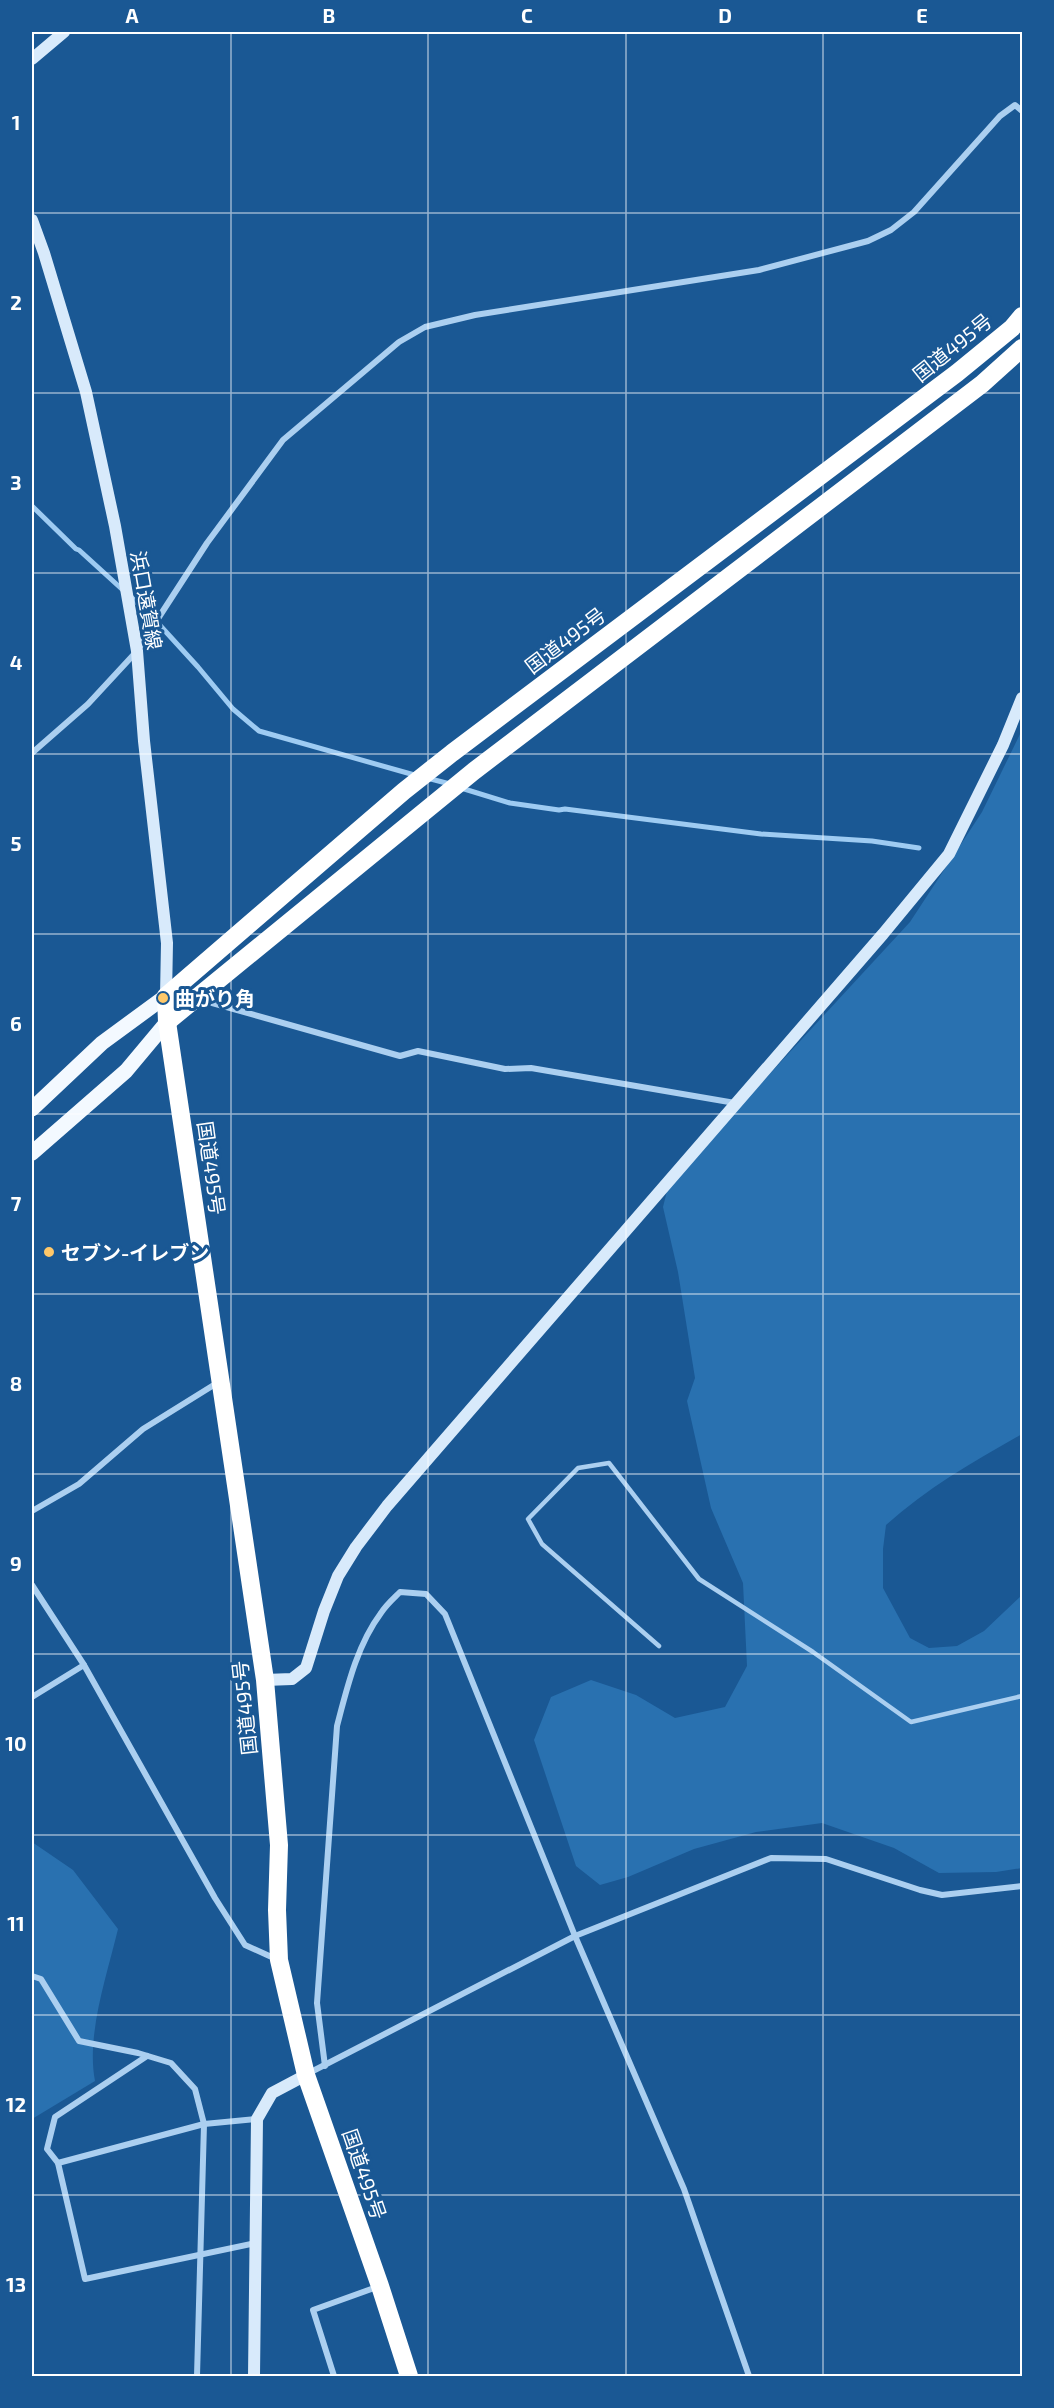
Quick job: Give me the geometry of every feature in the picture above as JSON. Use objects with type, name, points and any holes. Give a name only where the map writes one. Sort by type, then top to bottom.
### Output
[{"type":"highway","name":"国道495号","points":[[409,2376],[306,2075],[279,1960],[277,1910],[279,1845],[265,1680],[167,1022],[166,996],[404,791],[957,373],[1012,328],[1023,316]]},
{"type":"highway","points":[[167,1022],[474,771],[972,391],[1023,348]]},
{"type":"main road","points":[[32,1109],[102,1043],[166,996]]},
{"type":"main road","points":[[32,1153],[126,1071],[167,1022]]},
{"type":"street","points":[[32,59],[64,32]]},
{"type":"street","points":[[32,753],[88,704],[137,651],[207,543],[284,440],[399,342],[425,327],[475,315],[759,270],[867,241],[891,230],[914,212],[1000,116],[1015,105],[1023,111]]},
{"type":"street","name":"浜口遠賀線","points":[[32,220],[86,392],[115,526],[137,651],[144,741],[166,943],[166,996]]},
{"type":"street","points":[[265,1680],[292,1679],[306,1668],[338,1576],[356,1547],[395,1497],[883,934],[949,854],[1003,745],[1023,698]]},
{"type":"street","points":[[196,999],[400,1056],[418,1051],[505,1069],[531,1068],[736,1103]]},
{"type":"street","points":[[32,1511],[79,1484],[143,1429],[220,1381]]},
{"type":"street","points":[[32,1585],[84,1665],[215,1898],[245,1945],[279,1960]]},
{"type":"street","points":[[325,2066],[317,2003],[337,1726],[348,1684],[380,1613],[400,1592],[426,1594],[445,1614],[575,1936],[684,2189],[749,2376]]},
{"type":"street","points":[[32,1697],[84,1665]]},
{"type":"street","points":[[254,2376],[257,2119],[272,2093],[575,1936],[771,1858],[826,1859],[942,1895],[1023,1886]]},
{"type":"street","points":[[32,1976],[41,1979],[79,2041],[171,2063],[195,2089],[204,2124],[197,2376]]},
{"type":"street","points":[[147,2056],[55,2117],[47,2149],[58,2163],[85,2279],[256,2243]]},
{"type":"street","points":[[58,2163],[204,2124],[257,2119]]},
{"type":"street","points":[[334,2376],[313,2310],[380,2286]]},
{"type":"lane","points":[[659,1646],[542,1544],[528,1519],[578,1468],[609,1463],[699,1579],[813,1652],[911,1722],[1023,1696]]},
{"type":"shaded area","points":[[1022,730],[1022,1434],[934,1487],[886,1525],[883,1549],[883,1588],[910,1638],[929,1648],[957,1646],[984,1631],[1022,1595],[1022,1868],[996,1872],[939,1873],[894,1848],[822,1823],[756,1832],[694,1849],[628,1877],[600,1885],[576,1866],[534,1740],[551,1697],[591,1680],[636,1695],[675,1718],[725,1707],[747,1666],[743,1583],[711,1508],[687,1401],[695,1378],[678,1272],[663,1207],[669,1183],[910,922],[982,812]]},
{"type":"shaded area","points":[[32,1842],[73,1870],[118,1929],[95,2025],[93,2063],[95,2081],[32,2119]]},
{"type":"waterway","points":[[32,506],[124,591]]},
{"type":"waterway","points":[[131,597],[198,667],[233,709],[259,731],[418,776]]},
{"type":"waterway","points":[[427,778],[450,784]]},
{"type":"waterway","points":[[461,788],[510,803],[559,810],[761,834],[872,841],[919,848]]},
{"type":"place","name":"曲がり角","points":[[163,998]]},
{"type":"place","name":"セブン-イレブン","points":[[49,1252]]}]
